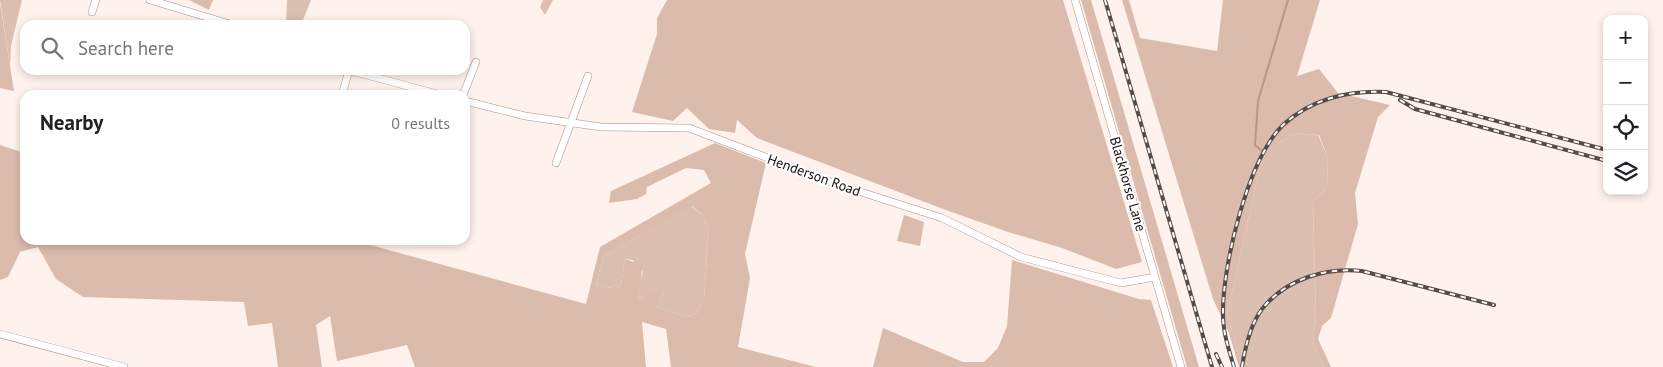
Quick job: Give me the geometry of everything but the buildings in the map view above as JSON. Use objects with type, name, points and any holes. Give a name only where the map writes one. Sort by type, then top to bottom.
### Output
[{"type":"street","points":[[92,12],[96,0]]},
{"type":"street","points":[[150,0],[216,20]]},
{"type":"street","name":"Blackhorse Lane","points":[[1075,0],[1181,367]]},
{"type":"street","points":[[465,90],[476,62]]},
{"type":"street","points":[[343,90],[348,75]]},
{"type":"street","points":[[367,75],[423,90]]},
{"type":"street","points":[[556,163],[588,76]]},
{"type":"street","name":"Henderson Road","points":[[470,102],[525,116],[571,123],[618,128],[670,126],[688,128],[836,184],[942,218],[1020,256],[1121,283],[1155,277]]},
{"type":"street","points":[[0,334],[124,367]]},
{"type":"shaded area","points":[[0,0],[22,0],[11,46],[10,66]]},
{"type":"shaded area","points":[[189,0],[213,0],[209,10]]},
{"type":"shaded area","points":[[287,0],[311,0],[303,20],[286,20]]},
{"type":"shaded area","points":[[543,0],[553,0],[545,15],[540,7]]},
{"type":"shaded area","points":[[667,0],[1063,0],[1142,262],[1116,269],[1062,248],[1008,232],[757,138],[737,120],[735,133],[709,129],[687,108],[673,121],[632,112],[657,34],[657,18]]},
{"type":"shaded area","points":[[1081,0],[1091,0],[1199,367],[1187,367]]},
{"type":"shaded area","points":[[1122,0],[1129,0],[1140,38],[1217,51],[1223,0],[1320,0],[1297,76],[1319,69],[1338,93],[1390,105],[1378,117],[1355,193],[1358,224],[1331,318],[1322,326],[1318,339],[1331,367],[1324,367],[1313,342],[1316,316],[1313,202],[1327,188],[1328,158],[1319,135],[1294,133],[1263,152],[1227,314],[1242,367],[1239,367],[1229,333],[1213,299]]},
{"type":"shaded area","points":[[0,3],[14,91],[0,88]]},
{"type":"shaded area","points":[[1294,133],[1318,135],[1328,158],[1327,188],[1313,202],[1316,316],[1313,342],[1324,367],[1242,367],[1227,314],[1263,152]]},
{"type":"shaded area","points":[[715,143],[766,163],[745,254],[750,278],[738,347],[816,367],[671,367],[666,329],[642,322],[646,367],[415,367],[407,345],[337,361],[330,316],[316,325],[322,367],[278,367],[272,323],[248,326],[244,302],[83,297],[56,279],[38,247],[20,252],[8,277],[0,280],[0,145],[20,151],[20,245],[370,245],[586,304],[600,247],[711,183],[704,170],[686,168],[647,187],[646,194],[637,199],[609,203],[611,191]],"holes":[[[692,206],[702,214],[709,228],[704,300],[697,313],[689,317],[656,308],[663,287],[639,300],[638,290],[642,273],[641,264],[625,259],[621,286],[606,288],[596,285],[603,256]]]},
{"type":"shaded area","points":[[691,206],[702,214],[709,228],[704,300],[697,313],[689,317],[656,308],[662,288],[639,300],[637,288],[643,272],[633,260],[625,259],[621,286],[606,288],[596,285],[603,256]]},
{"type":"shaded area","points":[[904,215],[924,222],[920,246],[897,241]]},
{"type":"shaded area","points":[[1012,260],[1139,299],[1151,300],[1173,367],[873,367],[883,328],[963,362],[984,362],[998,348],[1007,326]]},
{"type":"waterway","points":[[1263,152],[1255,145],[1258,101],[1288,0]]},
{"type":"railway","points":[[1105,0],[1212,367]]},
{"type":"railway","points":[[1234,367],[1223,322],[1224,294],[1232,242],[1248,187],[1259,162],[1270,141],[1283,125],[1294,116],[1331,98],[1358,93],[1386,92],[1603,149]]},
{"type":"railway","points":[[1400,100],[1415,109],[1603,160]]},
{"type":"railway","points":[[1242,367],[1251,329],[1262,309],[1283,290],[1308,277],[1321,273],[1348,270],[1362,271],[1494,305]]},
{"type":"railway","points":[[1216,354],[1222,367]]}]
